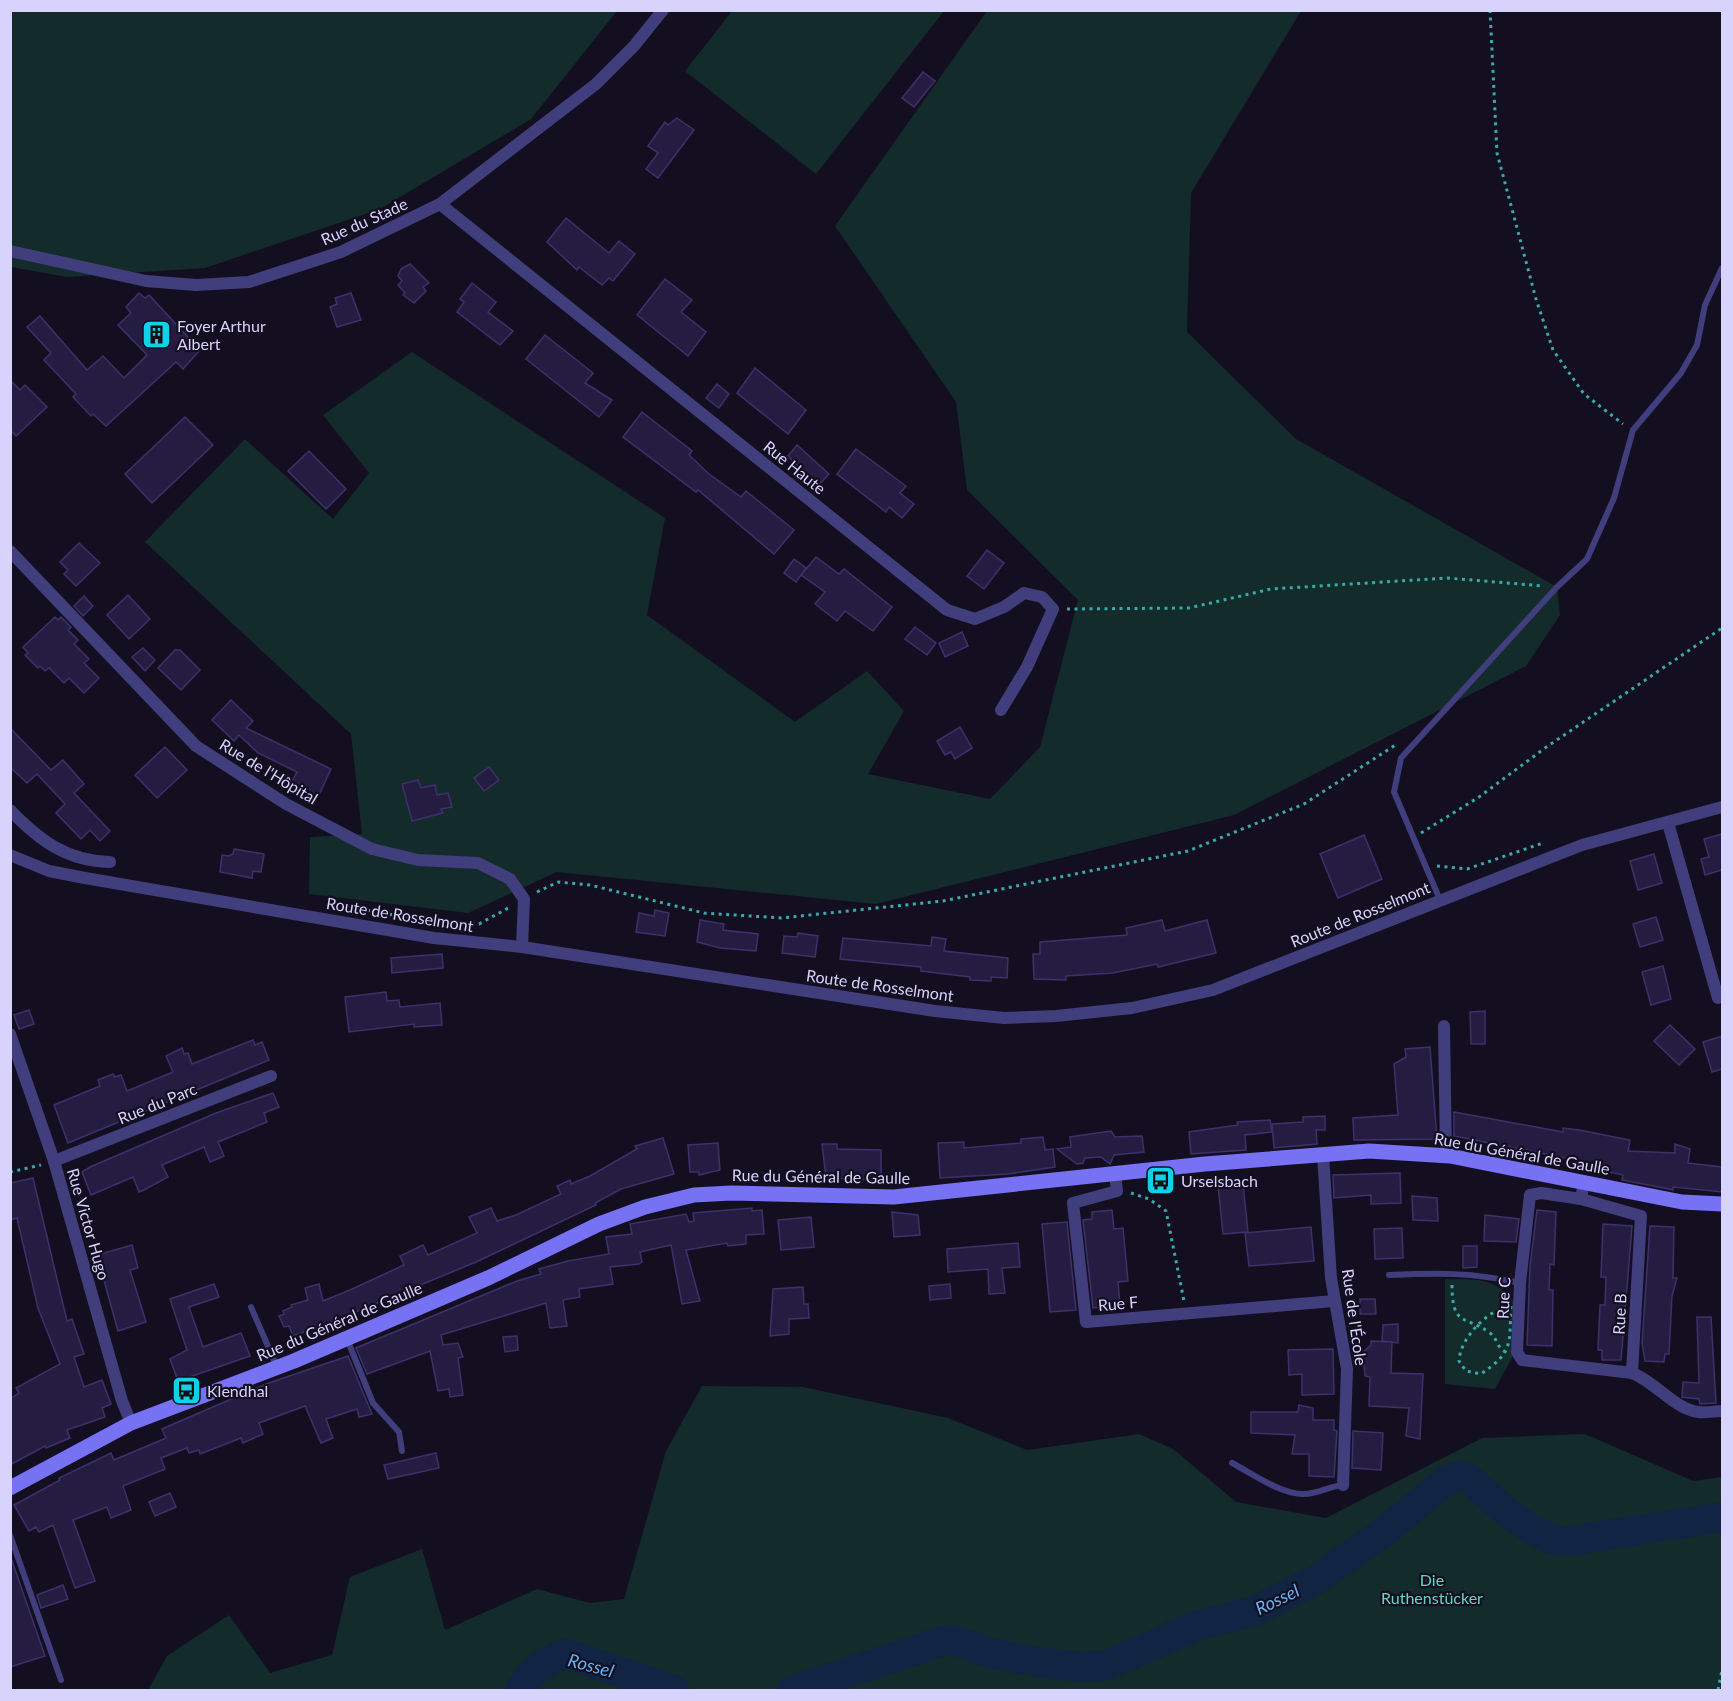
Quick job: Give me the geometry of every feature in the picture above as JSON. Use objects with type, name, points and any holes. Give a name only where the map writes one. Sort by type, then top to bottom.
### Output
[{"type":"main road","name":"Rue du Général de Gaulle","points":[[10,1488],[131,1423],[277,1367],[488,1278],[599,1224],[672,1199],[731,1192],[894,1197],[1369,1151],[1446,1156],[1682,1202],[1722,1204]]},
{"type":"street","name":"Rue du Stade","points":[[10,251],[146,281],[196,285],[249,282],[341,252],[440,204],[596,84],[634,46],[663,10]]},
{"type":"street","name":"Rue Haute","points":[[440,204],[947,610],[975,619],[1004,607],[1024,593],[1042,597],[1053,609]]},
{"type":"street","name":"Rue de l'Hôpital","points":[[10,551],[196,746],[286,804],[372,849],[418,860],[478,863],[510,879],[524,899]]},
{"type":"street","points":[[1001,710],[1027,667],[1053,609]]},
{"type":"street","name":"Route de Rosselmont","points":[[10,855],[49,871],[434,938],[522,947],[935,1011],[1004,1018],[1056,1016],[1132,1008],[1213,990],[1582,845],[1722,807]]},
{"type":"street","points":[[10,810],[39,837],[66,854],[88,862],[110,862]]},
{"type":"street","points":[[1668,823],[1718,998]]},
{"type":"street","points":[[522,947],[524,899]]},
{"type":"street","points":[[1444,1026],[1446,1156]]},
{"type":"street","name":"Rue Victor Hugo","points":[[10,1034],[54,1161],[122,1401],[131,1423]]},
{"type":"street","name":"Rue du Parc","points":[[54,1161],[271,1076]]},
{"type":"street","name":"Rue de l'École","points":[[1323,1155],[1334,1301],[1344,1341],[1347,1369],[1343,1485]]},
{"type":"street","points":[[1115,1174],[1117,1191]]},
{"type":"street","points":[[1581,1199],[1584,1182]]},
{"type":"street","name":"Rue F","points":[[1117,1191],[1073,1203],[1086,1322],[1334,1301]]},
{"type":"street","name":"Rue C","points":[[1581,1199],[1541,1193],[1530,1195],[1520,1283],[1517,1352],[1522,1360],[1632,1373]]},
{"type":"street","name":"Rue B","points":[[1581,1199],[1641,1216],[1632,1373]]},
{"type":"street","points":[[1632,1373],[1642,1377],[1686,1408],[1698,1412],[1722,1411]]},
{"type":"lane","points":[[1440,900],[1394,792],[1401,758],[1557,587],[1587,559],[1614,498],[1633,430],[1681,373],[1697,345],[1705,305],[1722,268]]},
{"type":"lane","points":[[1389,1275],[1481,1274],[1520,1283]]},
{"type":"lane","points":[[251,1307],[277,1367]]},
{"type":"lane","points":[[346,1337],[372,1402],[399,1432],[402,1451]]},
{"type":"lane","points":[[1232,1463],[1284,1489],[1301,1494],[1319,1493],[1333,1486],[1343,1485]]},
{"type":"lane","points":[[10,1535],[61,1680]]},
{"type":"path","points":[[1490,10],[1497,153],[1539,309],[1553,350],[1584,394],[1633,430]]},
{"type":"path","points":[[1053,609],[1189,608],[1271,589],[1447,578],[1557,587]]},
{"type":"path","points":[[1412,838],[1479,797],[1545,748],[1722,628]]},
{"type":"path","points":[[350,908],[405,917],[479,924],[558,882],[590,885],[704,913],[781,918],[943,901],[1188,851],[1304,804],[1404,739]]},
{"type":"path","points":[[10,1172],[54,1161]]},
{"type":"path","points":[[1117,1191],[1136,1194],[1166,1212],[1184,1313]]},
{"type":"path","points":[[1452,1273],[1452,1291],[1457,1312],[1465,1322],[1493,1335],[1500,1348],[1506,1352]]},
{"type":"path","points":[[1511,1306],[1509,1346],[1501,1360],[1481,1374],[1466,1371],[1459,1361],[1460,1354],[1476,1327],[1511,1306]]},
{"type":"path","points":[[1718,1690],[1722,1670]]},
{"type":"green space","points":[[10,11],[617,11],[531,119],[380,209],[205,268],[67,277],[11,267]]},
{"type":"green space","points":[[732,11],[944,11],[816,174],[685,71]]},
{"type":"green space","points":[[987,11],[1301,11],[1191,193],[1187,332],[1296,439],[1557,587],[1560,615],[1526,666],[1234,815],[876,904],[557,872],[468,913],[309,894],[310,837],[362,834],[351,734],[145,542],[245,439],[333,519],[369,473],[323,415],[412,352],[665,518],[647,615],[795,722],[867,671],[904,711],[868,774],[990,799],[1040,747],[1078,600],[967,490],[956,402],[835,226]]},
{"type":"green space","points":[[1445,1279],[1484,1281],[1499,1288],[1514,1302],[1514,1354],[1495,1389],[1445,1384]]},
{"type":"green space","name":"Die Ruthenstücker","points":[[702,1386],[803,1387],[948,1418],[1027,1450],[1139,1434],[1173,1449],[1236,1502],[1326,1518],[1482,1438],[1585,1434],[1693,1481],[1722,1477],[1722,1690],[148,1690],[167,1656],[229,1615],[270,1673],[332,1655],[350,1577],[422,1549],[445,1630],[537,1589],[590,1603],[624,1599],[666,1451]]},
{"type":"building","points":[[923,72],[935,81],[914,107],[902,98]]},
{"type":"building","points":[[677,118],[694,130],[658,178],[646,169],[658,153],[648,146],[665,122],[668,125]]},
{"type":"building","points":[[566,218],[609,253],[619,241],[635,254],[613,281],[609,278],[602,285],[579,267],[577,270],[547,242]]},
{"type":"building","points":[[410,264],[429,283],[423,287],[426,291],[414,303],[403,295],[405,293],[398,285],[402,281],[398,276],[401,269]]},
{"type":"building","points":[[665,279],[692,300],[681,312],[706,332],[688,356],[637,315]]},
{"type":"building","points":[[472,283],[496,302],[488,312],[513,331],[500,345],[457,312],[464,302],[460,299]]},
{"type":"building","points":[[139,293],[145,298],[149,295],[200,350],[183,369],[176,362],[106,426],[93,414],[91,416],[73,397],[76,394],[44,360],[51,353],[27,327],[40,316],[87,370],[103,356],[124,378],[147,355],[118,325],[131,313],[126,307]]},
{"type":"building","points":[[351,293],[361,320],[337,327],[330,307],[337,304],[335,298]]},
{"type":"building","points":[[545,335],[593,373],[585,383],[612,400],[599,417],[526,359]]},
{"type":"building","points":[[755,368],[806,410],[788,434],[737,393]]},
{"type":"building","points":[[10,380],[20,390],[25,385],[47,407],[16,436],[10,430]]},
{"type":"building","points":[[717,384],[729,394],[719,408],[706,398]]},
{"type":"building","points":[[642,412],[692,451],[689,455],[709,474],[741,497],[746,491],[794,530],[774,554],[698,490],[696,492],[623,437]]},
{"type":"building","points":[[185,417],[213,445],[152,503],[125,474]]},
{"type":"building","points":[[797,445],[829,474],[818,486],[788,456]]},
{"type":"building","points":[[856,449],[906,486],[900,493],[914,504],[902,518],[889,507],[886,512],[837,474]]},
{"type":"building","points":[[309,451],[346,489],[326,509],[288,471]]},
{"type":"building","points":[[79,543],[100,563],[76,586],[64,574],[68,570],[60,562]]},
{"type":"building","points":[[987,550],[1004,563],[984,589],[967,576]]},
{"type":"building","points":[[816,557],[839,574],[844,569],[892,607],[873,631],[845,611],[837,621],[815,604],[825,592],[801,575]]},
{"type":"building","points":[[794,559],[806,568],[796,582],[784,573]]},
{"type":"building","points":[[128,595],[150,619],[129,639],[107,615]]},
{"type":"building","points":[[84,596],[93,606],[83,616],[74,606]]},
{"type":"building","points":[[55,617],[58,620],[61,617],[71,627],[68,630],[78,640],[74,644],[89,659],[84,663],[99,678],[84,693],[69,678],[64,683],[49,668],[45,671],[40,666],[38,668],[25,655],[28,653],[23,647]]},
{"type":"building","points":[[915,627],[936,643],[927,655],[905,639]]},
{"type":"building","points":[[962,632],[968,646],[945,657],[939,643]]},
{"type":"building","points":[[143,648],[155,660],[145,671],[132,657]]},
{"type":"building","points":[[175,650],[180,650],[200,670],[181,690],[158,668]]},
{"type":"building","points":[[231,700],[253,721],[246,728],[331,769],[318,797],[291,783],[297,772],[258,753],[239,735],[234,741],[212,720]]},
{"type":"building","points":[[960,727],[972,748],[955,759],[951,752],[945,755],[937,741]]},
{"type":"building","points":[[10,728],[51,770],[63,760],[84,784],[74,793],[110,831],[100,841],[90,830],[81,839],[56,813],[65,804],[37,774],[27,783],[10,767]]},
{"type":"building","points":[[165,747],[187,770],[157,798],[135,775]]},
{"type":"building","points":[[489,767],[499,780],[484,791],[474,778]]},
{"type":"building","points":[[418,780],[421,788],[435,785],[437,795],[448,793],[452,807],[441,809],[443,813],[412,821],[402,784]]},
{"type":"building","points":[[1722,834],[1722,870],[1705,875],[1701,859],[1709,857],[1704,839]]},
{"type":"building","points":[[1364,835],[1382,879],[1338,898],[1320,854]]},
{"type":"building","points":[[234,849],[264,854],[261,872],[253,871],[252,878],[220,872],[222,855],[233,854]]},
{"type":"building","points":[[1654,854],[1662,883],[1638,890],[1630,861]]},
{"type":"building","points":[[655,910],[669,913],[665,936],[636,932],[639,913],[654,916]]},
{"type":"building","points":[[1656,917],[1663,940],[1640,947],[1633,924]]},
{"type":"building","points":[[700,920],[724,924],[723,930],[758,934],[756,951],[720,948],[697,942]]},
{"type":"building","points":[[1162,920],[1165,931],[1207,920],[1216,953],[1158,967],[1157,964],[1113,973],[1066,976],[1066,980],[1034,979],[1033,954],[1040,954],[1040,942],[1127,935],[1126,928]]},
{"type":"building","points":[[798,933],[818,936],[815,957],[782,953],[784,936],[797,937]]},
{"type":"building","points":[[932,937],[946,939],[944,951],[1008,958],[1007,978],[991,977],[991,981],[970,980],[970,977],[921,971],[921,967],[840,959],[843,938],[931,946]]},
{"type":"building","points":[[442,954],[443,968],[392,973],[391,958]]},
{"type":"building","points":[[1663,966],[1671,999],[1651,1005],[1642,972]]},
{"type":"building","points":[[386,992],[387,1001],[399,1000],[400,1007],[440,1003],[442,1025],[414,1027],[414,1024],[349,1032],[345,997]]},
{"type":"building","points":[[29,1010],[34,1024],[19,1029],[14,1015]]},
{"type":"building","points":[[1485,1011],[1485,1044],[1471,1044],[1470,1012]]},
{"type":"building","points":[[1670,1025],[1695,1049],[1679,1065],[1654,1041]]},
{"type":"building","points":[[1722,1037],[1722,1069],[1712,1072],[1703,1042]]},
{"type":"building","points":[[253,1040],[255,1045],[262,1042],[269,1060],[68,1143],[54,1105],[100,1086],[98,1080],[113,1074],[115,1077],[121,1075],[127,1091],[173,1072],[166,1056],[182,1048],[184,1054],[188,1053],[192,1064]]},
{"type":"building","points":[[1430,1047],[1437,1139],[1354,1140],[1353,1118],[1398,1115],[1394,1064],[1406,1057],[1405,1049]]},
{"type":"building","points":[[273,1093],[279,1107],[264,1113],[267,1122],[218,1142],[224,1156],[210,1162],[204,1147],[162,1165],[168,1177],[144,1190],[139,1192],[133,1177],[91,1195],[82,1172],[90,1167],[216,1113]]},
{"type":"building","points":[[1454,1112],[1563,1132],[1563,1128],[1630,1140],[1628,1151],[1675,1153],[1675,1144],[1690,1149],[1688,1163],[1722,1167],[1722,1192],[1673,1187],[1673,1190],[1622,1180],[1623,1175],[1581,1166],[1581,1161],[1454,1136]]},
{"type":"building","points":[[1325,1116],[1325,1130],[1316,1130],[1317,1144],[1274,1148],[1272,1124],[1303,1122],[1303,1117]]},
{"type":"building","points":[[1270,1120],[1272,1132],[1245,1135],[1246,1150],[1191,1154],[1189,1132],[1238,1125],[1237,1122]]},
{"type":"building","points":[[1111,1131],[1115,1137],[1142,1136],[1144,1152],[1114,1155],[1110,1164],[1101,1157],[1085,1158],[1083,1163],[1077,1164],[1057,1149],[1071,1147],[1070,1137]]},
{"type":"building","points":[[1043,1137],[1045,1150],[1053,1149],[1055,1167],[1008,1174],[940,1178],[938,1143],[964,1142],[964,1148],[1021,1143],[1021,1139]]},
{"type":"building","points":[[663,1138],[674,1174],[621,1189],[595,1203],[596,1205],[476,1262],[329,1323],[293,1336],[289,1326],[284,1327],[279,1316],[284,1314],[283,1311],[292,1307],[291,1305],[308,1300],[305,1288],[319,1284],[323,1301],[350,1290],[404,1265],[400,1256],[423,1245],[428,1255],[477,1233],[469,1217],[491,1208],[497,1221],[516,1215],[561,1194],[557,1186],[570,1180],[571,1184],[590,1176],[637,1149],[635,1146]]},
{"type":"building","points":[[718,1143],[720,1170],[699,1175],[699,1172],[690,1172],[688,1145]]},
{"type":"building","points":[[822,1144],[837,1144],[837,1149],[881,1150],[881,1180],[826,1178]]},
{"type":"building","points":[[1400,1173],[1401,1203],[1371,1204],[1371,1195],[1334,1198],[1333,1175]]},
{"type":"building","points":[[33,1178],[67,1321],[72,1319],[84,1354],[74,1357],[84,1387],[102,1380],[111,1404],[102,1408],[105,1417],[67,1430],[70,1438],[46,1448],[45,1446],[10,1465],[10,1399],[19,1393],[16,1388],[60,1364],[38,1308],[17,1218],[10,1220],[10,1183]]},
{"type":"building","points":[[1243,1184],[1248,1232],[1223,1234],[1218,1185]]},
{"type":"building","points":[[1412,1196],[1437,1198],[1438,1221],[1413,1220]]},
{"type":"building","points":[[752,1208],[752,1211],[762,1210],[764,1234],[746,1235],[746,1244],[728,1246],[727,1243],[686,1250],[700,1301],[682,1304],[671,1245],[640,1252],[642,1262],[639,1264],[610,1267],[613,1284],[579,1289],[580,1297],[563,1300],[567,1326],[550,1328],[546,1303],[441,1335],[443,1345],[458,1343],[463,1357],[458,1358],[463,1395],[450,1397],[449,1389],[438,1391],[430,1351],[367,1374],[356,1348],[517,1281],[541,1274],[539,1269],[609,1254],[606,1237],[632,1234],[630,1224],[686,1214],[689,1222],[694,1221],[693,1213]]},
{"type":"building","points":[[1112,1210],[1114,1229],[1123,1228],[1128,1281],[1118,1282],[1120,1305],[1093,1308],[1083,1220],[1092,1219],[1092,1212]]},
{"type":"building","points":[[1537,1210],[1556,1212],[1554,1265],[1550,1264],[1549,1290],[1553,1290],[1552,1346],[1527,1345],[1530,1266]]},
{"type":"building","points":[[892,1212],[918,1215],[920,1235],[894,1237]]},
{"type":"building","points":[[1485,1215],[1519,1219],[1516,1242],[1484,1241]]},
{"type":"building","points":[[811,1217],[814,1247],[781,1250],[778,1220]]},
{"type":"building","points":[[1067,1222],[1076,1310],[1050,1312],[1042,1224]]},
{"type":"building","points":[[1603,1224],[1632,1226],[1621,1360],[1602,1360],[1602,1350],[1598,1350],[1600,1305],[1605,1305],[1606,1277],[1601,1277]]},
{"type":"building","points":[[1650,1226],[1674,1227],[1673,1278],[1677,1278],[1672,1296],[1669,1354],[1665,1354],[1664,1362],[1645,1361],[1642,1343]]},
{"type":"building","points":[[1311,1227],[1314,1261],[1249,1266],[1245,1233]]},
{"type":"building","points":[[1402,1228],[1403,1258],[1375,1259],[1374,1229]]},
{"type":"building","points":[[1018,1243],[1020,1267],[1002,1268],[1005,1293],[989,1294],[988,1269],[948,1272],[947,1249]]},
{"type":"building","points":[[132,1245],[138,1268],[130,1270],[146,1322],[118,1331],[97,1255]]},
{"type":"building","points":[[1463,1246],[1477,1246],[1477,1267],[1463,1268]]},
{"type":"building","points":[[214,1284],[219,1297],[189,1307],[203,1347],[241,1333],[250,1356],[178,1381],[170,1359],[187,1350],[170,1299]]},
{"type":"building","points":[[950,1284],[951,1298],[930,1300],[929,1286]]},
{"type":"building","points":[[803,1287],[804,1304],[808,1304],[809,1318],[789,1319],[789,1334],[770,1336],[773,1289]]},
{"type":"building","points":[[1360,1299],[1375,1299],[1376,1314],[1360,1314]]},
{"type":"building","points":[[1697,1317],[1711,1317],[1716,1403],[1700,1404],[1699,1399],[1682,1397],[1683,1382],[1699,1383]]},
{"type":"building","points":[[1398,1324],[1398,1343],[1382,1341],[1383,1325]]},
{"type":"building","points":[[517,1336],[518,1350],[505,1352],[503,1337]]},
{"type":"building","points":[[1371,1341],[1392,1342],[1391,1373],[1423,1374],[1420,1439],[1406,1436],[1409,1408],[1369,1406],[1370,1377],[1365,1376],[1364,1362],[1359,1356],[1371,1345]]},
{"type":"building","points":[[1333,1349],[1334,1394],[1302,1395],[1302,1374],[1289,1375],[1288,1350]]},
{"type":"building","points":[[348,1356],[372,1414],[359,1417],[357,1409],[326,1419],[333,1438],[321,1443],[305,1406],[259,1423],[263,1434],[243,1443],[241,1438],[200,1454],[199,1450],[189,1453],[187,1448],[161,1458],[165,1469],[123,1486],[131,1510],[111,1518],[107,1507],[73,1520],[95,1581],[75,1588],[53,1525],[39,1532],[36,1527],[29,1531],[14,1505],[60,1480],[59,1478],[111,1453],[114,1460],[166,1438],[162,1429],[266,1384]]},
{"type":"building","points":[[1299,1405],[1313,1408],[1313,1420],[1334,1420],[1334,1430],[1337,1431],[1334,1477],[1309,1476],[1309,1454],[1292,1454],[1295,1435],[1251,1433],[1251,1412],[1298,1412]]},
{"type":"building","points":[[1353,1431],[1383,1433],[1381,1470],[1352,1468]]},
{"type":"building","points":[[436,1453],[439,1468],[388,1479],[384,1465]]},
{"type":"building","points":[[170,1493],[176,1507],[155,1516],[149,1502]]},
{"type":"building","points":[[10,1555],[45,1656],[10,1667]]},
{"type":"building","points":[[63,1585],[68,1599],[41,1608],[37,1595]]},
{"type":"waterway","name":"Rossel","points":[[793,1690],[953,1640],[990,1653],[1043,1663],[1085,1667],[1108,1665],[1193,1627],[1254,1611],[1315,1580],[1380,1535],[1446,1481],[1461,1475],[1469,1479],[1524,1525],[1549,1538],[1563,1542],[1722,1517]]},
{"type":"waterway","name":"Rossel","points":[[520,1690],[539,1667],[551,1659],[566,1654],[674,1690]]},
{"type":"place","name":"Foyer Arthur Albert","points":[[156,334]]},
{"type":"place","name":"Urselsbach","points":[[1160,1180]]},
{"type":"place","name":"Klendhal","points":[[186,1390]]}]
